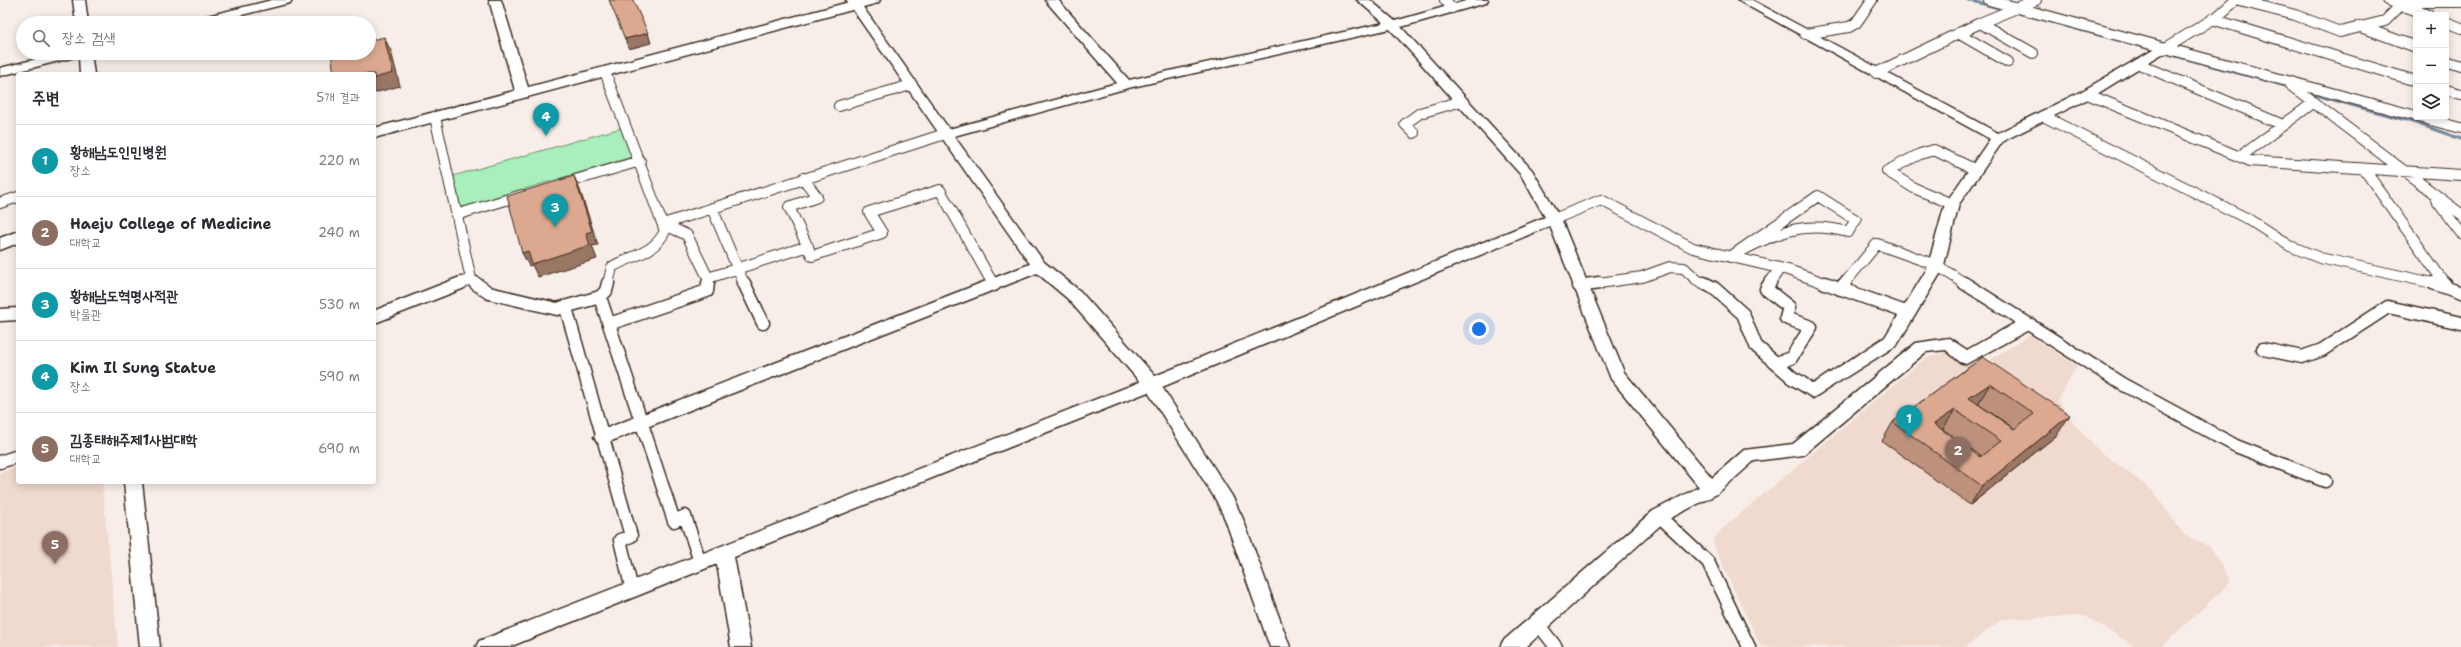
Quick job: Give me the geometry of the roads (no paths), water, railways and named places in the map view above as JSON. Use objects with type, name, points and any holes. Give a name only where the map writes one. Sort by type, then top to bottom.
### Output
[{"type":"main road","points":[[376,132],[605,72],[854,2],[873,0]]},
{"type":"main road","points":[[0,244],[16,238]]},
{"type":"street","points":[[79,0],[81,16]]},
{"type":"street","points":[[223,16],[286,0]]},
{"type":"street","points":[[495,0],[522,94]]},
{"type":"street","points":[[1050,0],[1126,85]]},
{"type":"street","points":[[1363,0],[1393,25],[1527,173],[1554,219],[1579,286],[1618,375],[1711,489]]},
{"type":"street","points":[[664,224],[803,178],[945,134],[1126,85],[1393,25],[1448,4],[1482,0]]},
{"type":"street","points":[[1743,0],[1998,138]]},
{"type":"street","points":[[1805,34],[1856,23],[1872,0]]},
{"type":"street","points":[[1989,0],[2161,51],[2283,80],[2413,115]]},
{"type":"street","points":[[1876,73],[2015,7],[2036,0]]},
{"type":"street","points":[[1579,286],[1642,277],[1670,267],[1684,268],[1697,280],[1714,288],[1744,314],[1756,346],[1793,378],[1813,392],[1891,341],[1936,265],[1952,204],[1998,138],[2087,94],[2139,64],[2212,19],[2236,0],[2295,15],[2340,32],[2359,26],[2385,21],[2394,2]]},
{"type":"street","points":[[854,2],[945,134],[1039,266],[1074,295],[1152,384],[1223,496],[1234,519],[1280,647]]},
{"type":"street","points":[[2394,2],[2461,2]]},
{"type":"street","points":[[2394,2],[2420,12]]},
{"type":"street","points":[[2212,19],[2413,80]]},
{"type":"street","points":[[2449,23],[2461,28]]},
{"type":"street","points":[[1980,24],[2033,53]]},
{"type":"street","points":[[2359,26],[2413,46]]},
{"type":"street","points":[[1958,34],[2008,62]]},
{"type":"street","points":[[0,72],[48,60]]},
{"type":"street","points":[[86,60],[88,72]]},
{"type":"street","points":[[2449,62],[2461,66]]},
{"type":"street","points":[[2139,64],[2283,125]]},
{"type":"street","points":[[435,117],[471,279],[477,286],[489,293],[549,309],[566,308],[600,297],[606,291],[612,267],[650,250],[663,237],[664,224],[605,72]]},
{"type":"street","points":[[2283,80],[2461,214]]},
{"type":"street","points":[[839,106],[912,85]]},
{"type":"street","points":[[2449,91],[2461,94]]},
{"type":"street","points":[[2087,94],[2250,161],[2461,175]]},
{"type":"street","points":[[1414,133],[1405,124],[1420,114],[1462,101]]},
{"type":"street","points":[[2240,157],[2313,103]]},
{"type":"street","points":[[2043,116],[2248,219],[2290,246],[2320,258],[2446,286],[2461,293]]},
{"type":"street","points":[[2430,120],[2461,128]]},
{"type":"street","points":[[1952,204],[1914,188],[1887,171],[1920,154],[1934,150],[1976,170]]},
{"type":"street","points":[[555,186],[640,161]]},
{"type":"street","points":[[2364,169],[2446,286]]},
{"type":"street","points":[[803,178],[817,197],[789,207],[812,256],[882,233],[869,212],[940,190],[994,285]]},
{"type":"street","points":[[2429,190],[2461,233]]},
{"type":"street","points":[[456,215],[532,192]]},
{"type":"street","points":[[1818,196],[1856,220],[1848,232],[1834,227],[1813,225],[1783,230],[1730,257],[1818,196]]},
{"type":"street","points":[[0,203],[16,198]]},
{"type":"street","points":[[486,647],[1152,384],[1601,200],[1693,248],[1780,268],[1908,313]]},
{"type":"street","points":[[712,208],[737,269],[763,323]]},
{"type":"street","points":[[609,324],[707,291],[708,278],[687,235],[664,224]]},
{"type":"street","points":[[1840,289],[1877,244],[1936,265],[2122,384],[2236,446],[2325,481]]},
{"type":"street","points":[[708,278],[808,246]]},
{"type":"street","points":[[603,437],[994,285],[1039,266]]},
{"type":"street","points":[[1776,364],[1791,358],[1811,327],[1786,318],[1789,307],[1766,289],[1780,268]]},
{"type":"street","points":[[376,316],[471,279]]},
{"type":"street","points":[[600,297],[674,521],[685,516],[700,562]]},
{"type":"street","points":[[2263,349],[2302,357],[2322,350],[2388,307],[2461,323]]},
{"type":"street","points":[[566,308],[631,536],[620,540],[632,590]]},
{"type":"street","points":[[0,315],[6,313],[16,314]]},
{"type":"street","points":[[1510,647],[1538,624],[1659,516],[1711,489],[1750,455],[1797,450],[1922,347],[1949,344],[1966,358],[2028,323]]},
{"type":"street","points":[[0,462],[16,457]]},
{"type":"street","points":[[133,484],[150,647]]},
{"type":"street","points":[[1659,516],[1708,562],[1748,647]]},
{"type":"street","points":[[724,553],[741,647]]},
{"type":"street","points":[[1538,624],[1556,647]]},
{"type":"waterway","points":[[1969,0],[2006,10]]},
{"type":"waterway","points":[[2014,12],[2289,87]]},
{"type":"waterway","points":[[2305,92],[2416,123],[2461,139]]},
{"type":"place","name":"Kim Il Sung Statue","points":[[546,136]]},
{"type":"place","name":"황해남도혁명사적관","points":[[555,227]]},
{"type":"place","name":"황해남도인민병원","points":[[1909,438]]},
{"type":"place","name":"Haeju College of Medicine","points":[[1958,470]]},
{"type":"place","name":"김종태해주제1사범대학","points":[[55,564]]}]
